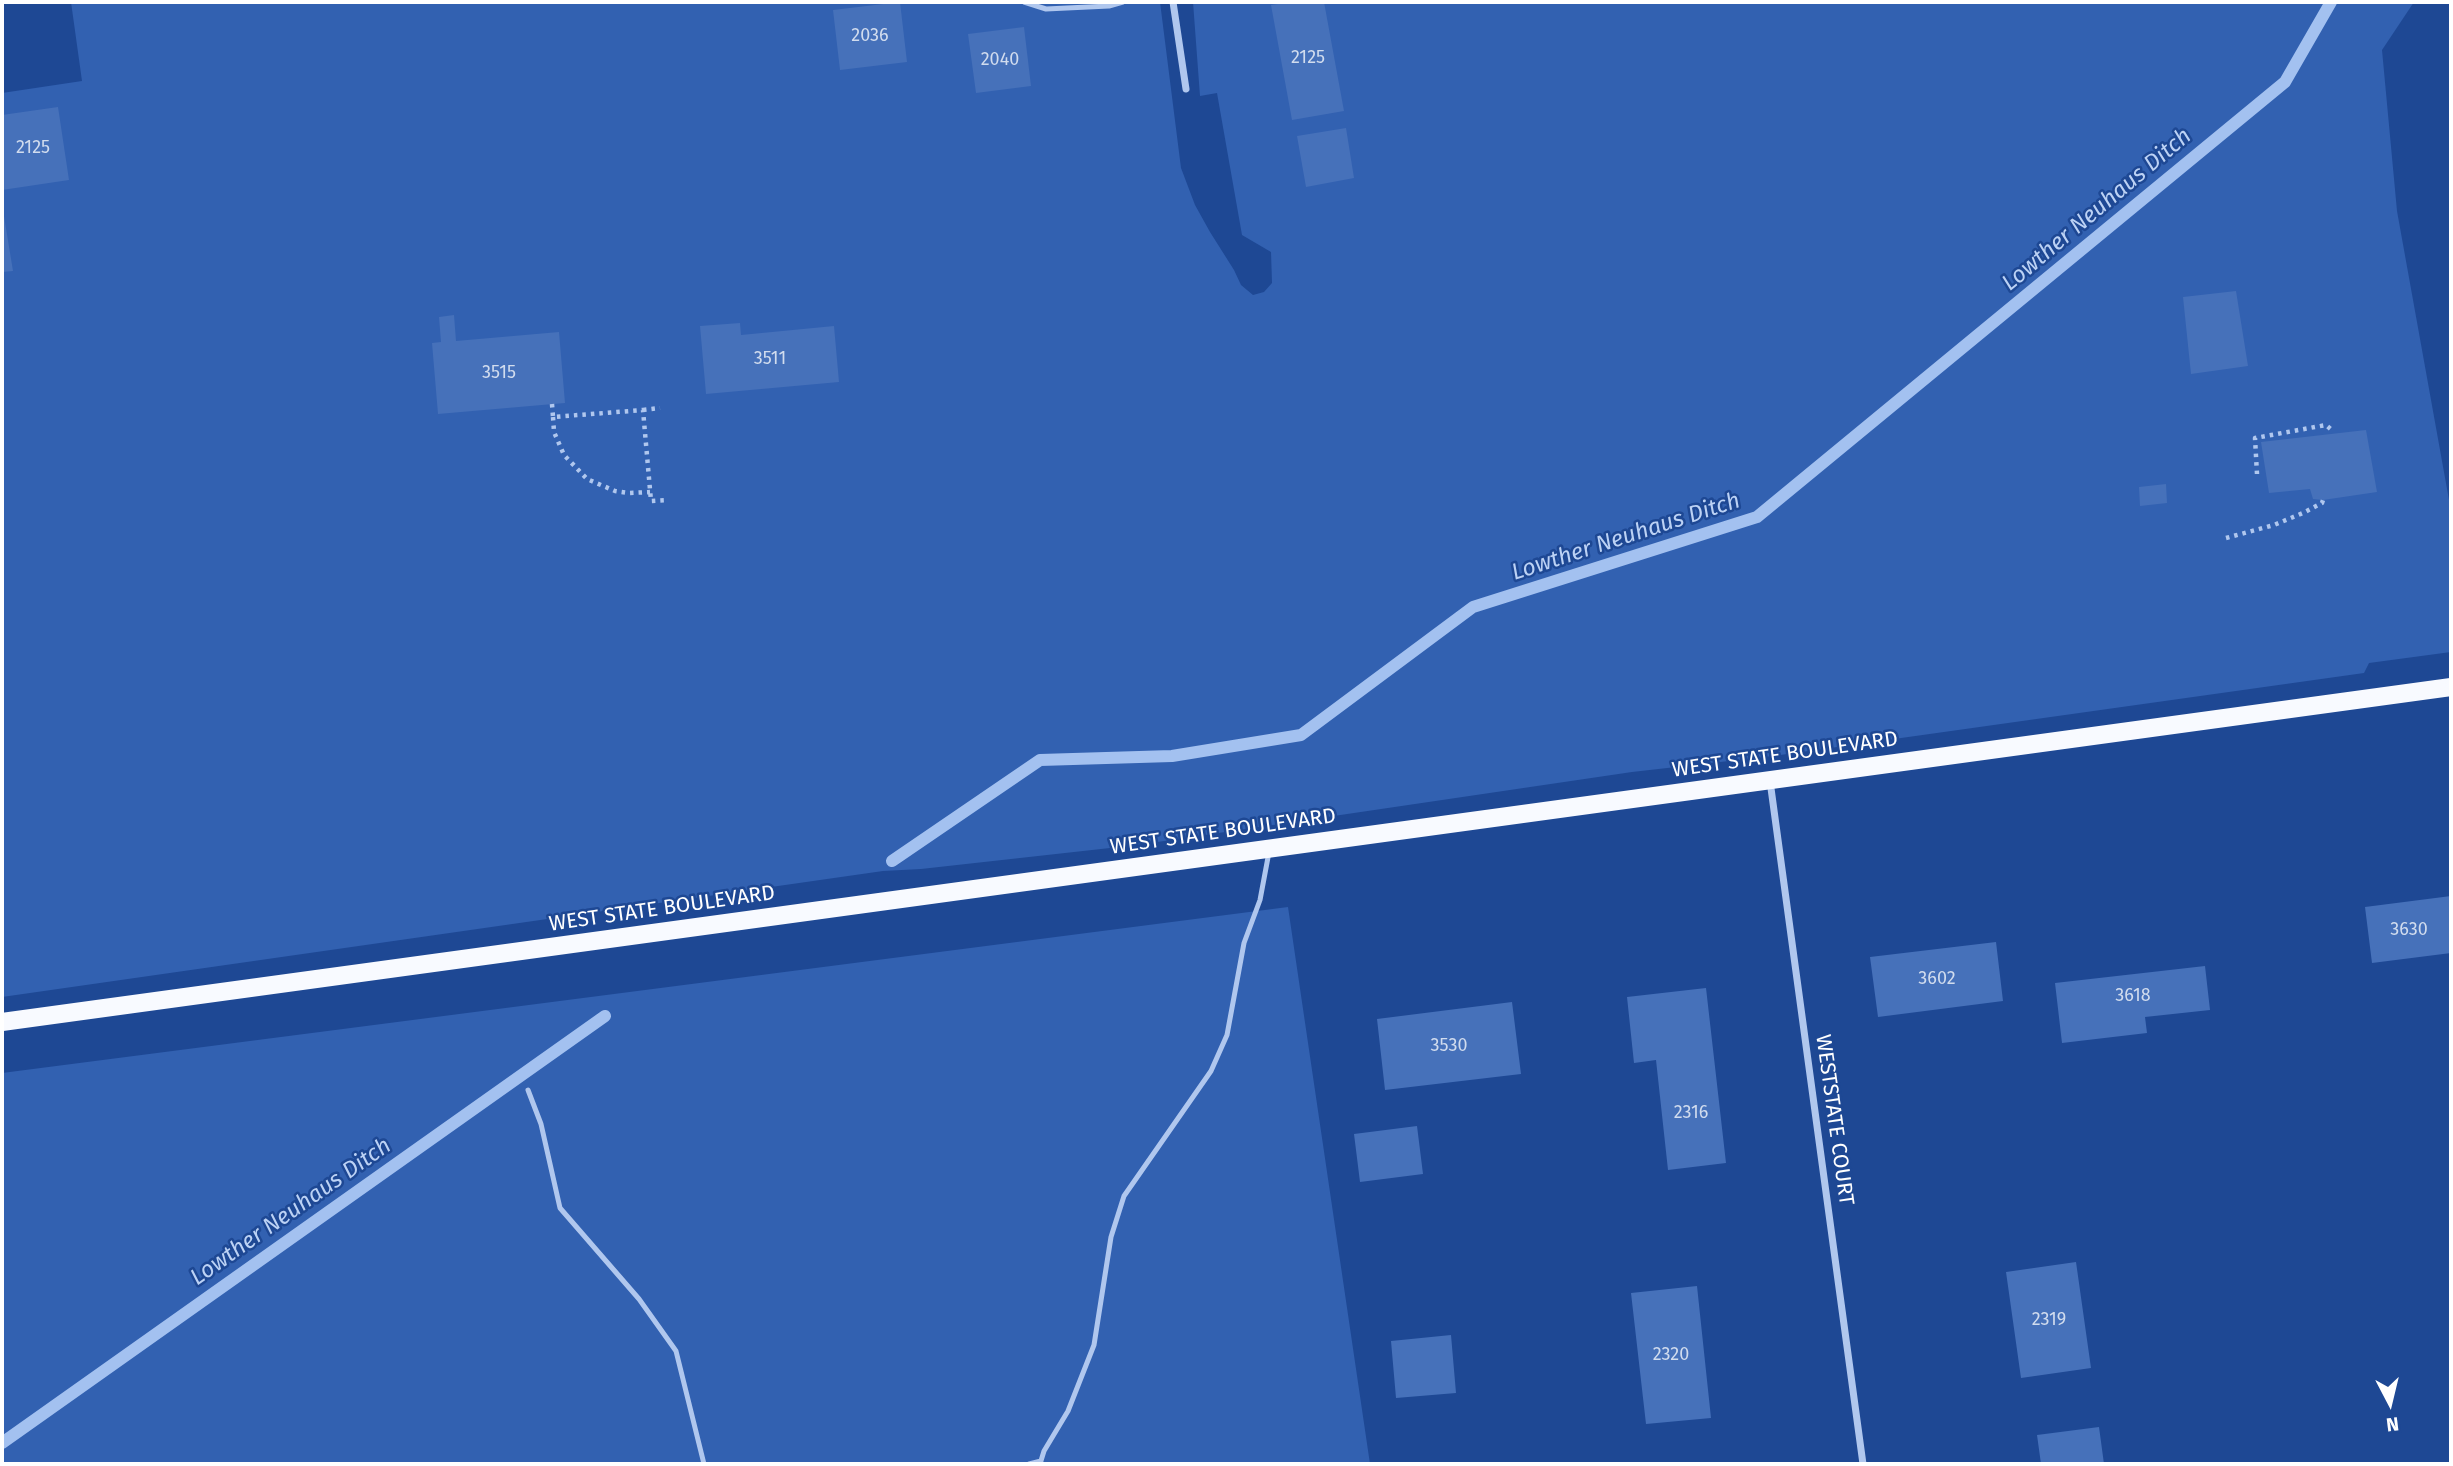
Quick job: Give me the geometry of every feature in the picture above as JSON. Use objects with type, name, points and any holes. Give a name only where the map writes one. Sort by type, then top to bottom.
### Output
[{"type":"main road","name":"WEST STATE BOULEVARD","points":[[2,1022],[2451,687]]},
{"type":"street","points":[[1172,2],[1186,89]]},
{"type":"street","name":"WESTSTATE COURT","points":[[1770,780],[1863,1464]]},
{"type":"lane","points":[[1024,2],[1046,9],[1110,6],[1123,2]]},
{"type":"lane","points":[[1029,1464],[1041,1463],[1044,1451],[1068,1410],[1094,1345],[1111,1237],[1124,1196],[1211,1071],[1227,1035],[1244,943],[1260,900],[1269,849]]},
{"type":"lane","points":[[528,1090],[541,1124],[560,1208],[639,1299],[676,1351],[704,1464]]},
{"type":"path","points":[[552,404],[554,432],[564,455],[587,479],[615,491],[650,492]]},
{"type":"path","points":[[553,417],[660,408]]},
{"type":"path","points":[[643,410],[651,501],[668,500]]},
{"type":"path","points":[[2257,474],[2255,438],[2326,425],[2334,432]]},
{"type":"path","points":[[2226,537],[2274,525],[2303,513],[2323,500]]},
{"type":"shaded area","points":[[71,2],[1160,2],[1181,168],[1195,205],[1210,232],[1241,285],[1253,295],[1264,292],[1272,283],[1271,252],[1242,235],[1217,93],[1200,96],[1193,2],[2414,2],[2382,50],[2397,211],[2451,511],[2451,652],[2369,663],[2364,673],[1773,756],[1632,772],[1137,845],[883,871],[2,997],[2,93],[82,81]]},
{"type":"shaded area","points":[[1288,907],[1370,1464],[2,1464],[2,1073]]},
{"type":"building","points":[[900,2],[907,62],[840,70],[833,10]]},
{"type":"building","points":[[1324,2],[1344,111],[1292,120],[1271,5]]},
{"type":"building","points":[[1024,27],[1031,86],[976,93],[968,34]]},
{"type":"building","points":[[58,107],[69,180],[2,190],[2,115]]},
{"type":"building","points":[[1346,128],[1354,178],[1306,187],[1297,136]]},
{"type":"building","points":[[2,211],[13,271],[2,272]]},
{"type":"building","points":[[2236,291],[2248,366],[2191,374],[2183,297]]},
{"type":"building","points":[[454,315],[456,341],[559,332],[565,403],[438,414],[432,343],[441,342],[439,317]]},
{"type":"building","points":[[740,323],[741,335],[834,326],[839,382],[706,394],[700,326]]},
{"type":"building","points":[[2366,430],[2377,492],[2323,500],[2313,499],[2310,489],[2269,493],[2261,442]]},
{"type":"building","points":[[2166,484],[2167,503],[2140,506],[2139,487]]},
{"type":"building","points":[[2451,896],[2451,953],[2372,963],[2365,907]]},
{"type":"building","points":[[1996,942],[2003,1001],[1878,1017],[1870,957]]},
{"type":"building","points":[[2205,966],[2210,1010],[2145,1017],[2147,1033],[2062,1043],[2055,983]]},
{"type":"building","points":[[1706,988],[1726,1163],[1668,1170],[1656,1060],[1634,1063],[1627,997]]},
{"type":"building","points":[[1512,1002],[1521,1074],[1385,1090],[1377,1019]]},
{"type":"building","points":[[1417,1126],[1423,1174],[1360,1182],[1354,1134]]},
{"type":"building","points":[[2076,1262],[2091,1368],[2021,1378],[2006,1272]]},
{"type":"building","points":[[1697,1286],[1711,1418],[1646,1424],[1631,1293]]},
{"type":"building","points":[[1451,1335],[1456,1393],[1396,1398],[1391,1341]]},
{"type":"building","points":[[2099,1427],[2104,1464],[2041,1464],[2037,1435]]},
{"type":"waterway","name":"Lowther Neuhaus Ditch","points":[[892,861],[1040,760],[1172,756],[1301,735],[1473,607],[1757,517],[2285,82],[2331,2]]},
{"type":"waterway","name":"Lowther Neuhaus Ditch","points":[[2,1443],[605,1016]]}]
